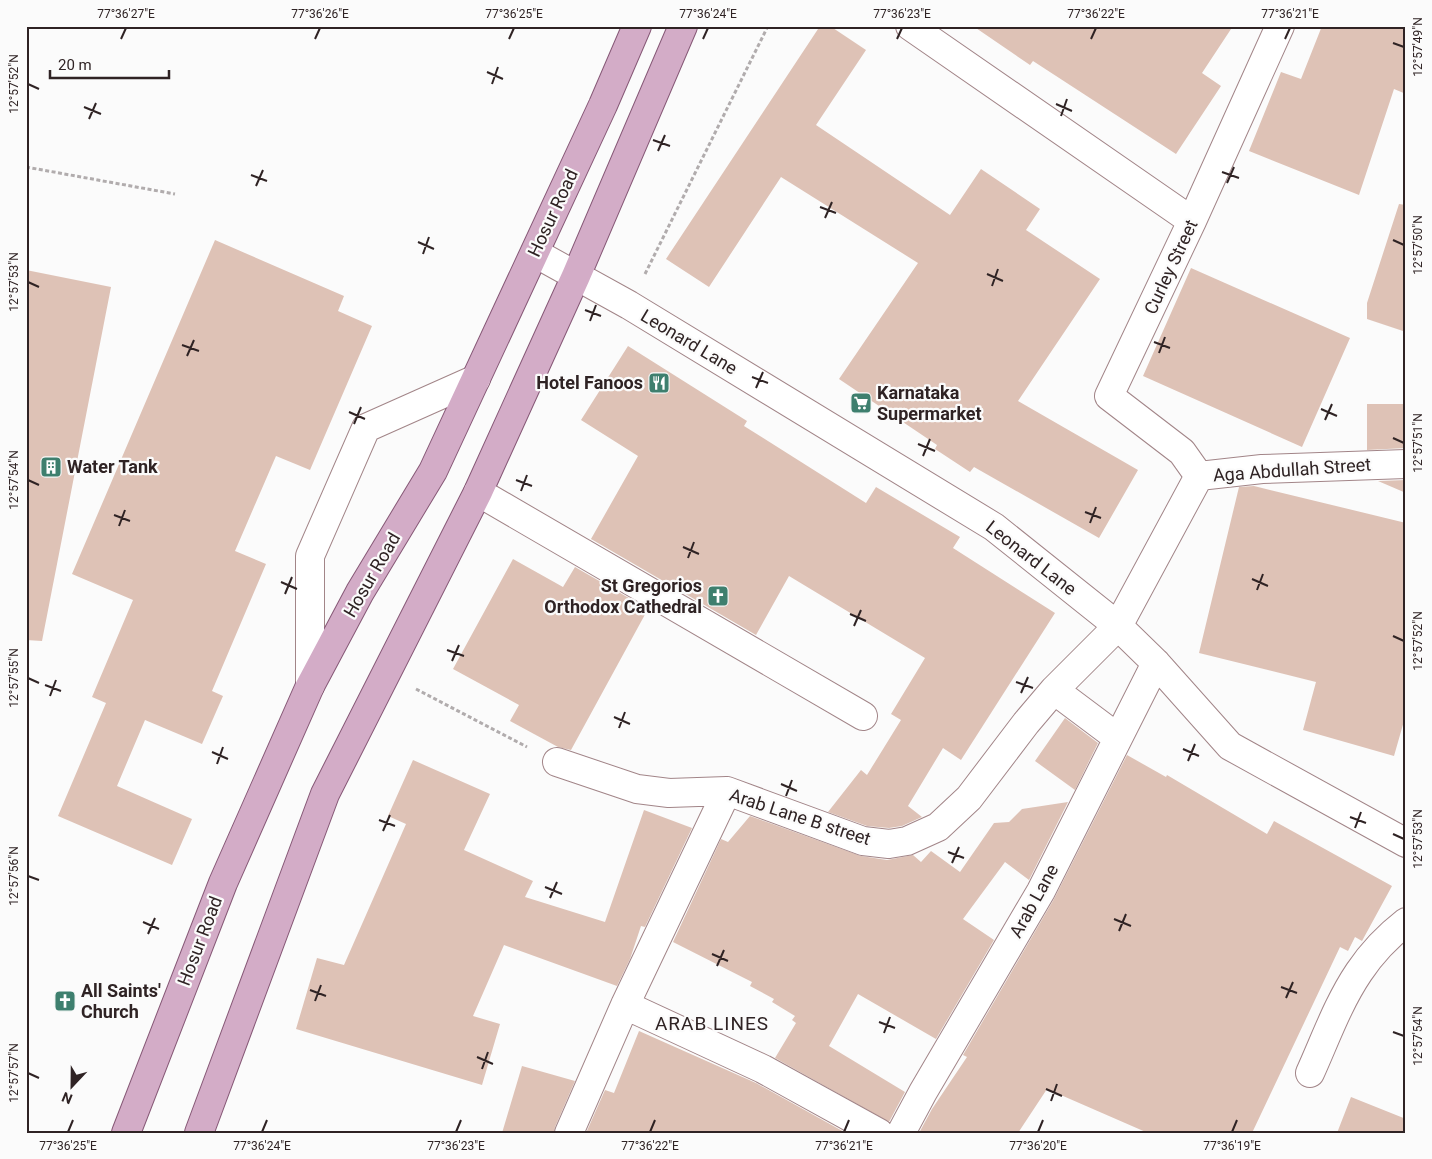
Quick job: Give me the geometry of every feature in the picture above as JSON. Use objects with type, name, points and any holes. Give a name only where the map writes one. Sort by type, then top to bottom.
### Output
[{"type":"main road","name":"Hosur Road","points":[[126,1133],[223,883],[310,686],[360,592],[433,471],[535,254],[637,26]]},
{"type":"main road","points":[[199,1133],[325,794],[478,492],[576,276],[683,26]]},
{"type":"street","points":[[910,26],[1192,222]]},
{"type":"street","name":"Curley Street","points":[[1198,476],[1182,452],[1109,396],[1192,222],[1280,26]]},
{"type":"street","points":[[535,254],[629,305]]},
{"type":"street","name":"Leonard Lane","points":[[629,305],[994,527],[1118,626],[1156,663],[1230,746],[1406,843]]},
{"type":"street","points":[[310,686],[310,556],[366,428],[476,379]]},
{"type":"street","name":"Aga Abdullah Street","points":[[1118,626],[1198,476],[1262,469],[1406,464]]},
{"type":"street","points":[[478,492],[864,716]]},
{"type":"street","name":"Arab Lane B street","points":[[557,762],[637,789],[669,793],[727,791],[863,841],[889,844],[906,841],[938,827],[969,798],[1026,723],[1054,690],[1118,626]]},
{"type":"street","name":"Arab Lane","points":[[901,1133],[1041,891],[1156,663]]},
{"type":"street","points":[[1054,690],[1118,738]]},
{"type":"street","points":[[569,1133],[625,1005],[727,791]]},
{"type":"street","points":[[1310,1073],[1337,1013],[1358,973],[1371,956],[1406,922]]},
{"type":"street","points":[[625,1005],[763,1069],[879,1133]]},
{"type":"path","points":[[629,305],[768,26]]},
{"type":"path","points":[[26,167],[175,194]]},
{"type":"path","points":[[388,670],[424,694],[557,762]]},
{"type":"building","points":[[820,26],[830,26],[866,50],[816,125],[950,215],[981,169],[1040,209],[1026,230],[1100,279],[1018,401],[1138,470],[1099,538],[974,467],[970,472],[935,449],[937,445],[839,379],[918,263],[781,177],[709,287],[666,259]]},
{"type":"building","points":[[973,26],[1233,26],[1202,73],[1221,86],[1176,154],[1033,61],[1030,65]]},
{"type":"building","points":[[1322,26],[1406,26],[1406,94],[1394,89],[1359,195],[1249,151],[1281,72],[1301,79]]},
{"type":"building","points":[[1399,204],[1406,205],[1406,332],[1367,319],[1367,303]]},
{"type":"building","points":[[215,240],[344,296],[338,311],[372,326],[310,470],[276,456],[235,551],[266,564],[212,691],[223,696],[202,744],[145,720],[117,786],[192,819],[172,865],[58,816],[106,703],[92,697],[133,600],[72,574]]},
{"type":"building","points":[[1191,268],[1350,338],[1302,447],[1143,376]]},
{"type":"building","name":"Water Tank","points":[[26,270],[111,287],[42,641],[26,640]]},
{"type":"building","points":[[628,346],[747,421],[744,426],[866,503],[876,487],[960,537],[953,548],[1055,613],[961,760],[943,748],[908,806],[922,817],[902,826],[889,828],[867,826],[828,812],[861,770],[867,775],[901,720],[891,714],[925,658],[789,576],[756,635],[591,539],[638,456],[581,420]]},
{"type":"building","points":[[1367,404],[1406,404],[1406,448],[1367,450]]},
{"type":"building","points":[[1406,480],[1406,493],[1378,481]]},
{"type":"building","points":[[1254,486],[1406,523],[1406,714],[1394,756],[1303,730],[1316,682],[1199,653],[1239,487]]},
{"type":"building","points":[[513,559],[563,587],[575,567],[648,609],[571,750],[558,747],[510,721],[519,705],[453,669]]},
{"type":"building","points":[[1065,718],[1098,743],[1075,790],[1035,761]]},
{"type":"building","points":[[1127,755],[1166,777],[1167,775],[1267,834],[1274,821],[1392,886],[1362,941],[1355,937],[1348,951],[1340,947],[1252,1133],[1148,1133],[1047,1089],[1018,1133],[919,1133],[932,1109],[967,1057],[963,1055],[1054,899]]},
{"type":"building","points":[[413,760],[490,794],[464,850],[533,881],[525,897],[605,922],[644,810],[692,828],[645,927],[641,926],[630,959],[617,986],[504,945],[473,1016],[500,1024],[482,1085],[296,1029],[317,958],[344,965],[406,824],[388,816]]},
{"type":"building","points":[[1068,802],[1029,880],[1005,862],[963,919],[994,940],[936,1039],[858,994],[829,1046],[905,1092],[889,1122],[775,1058],[796,1023],[792,1020],[795,1016],[772,1002],[774,999],[750,986],[752,982],[673,942],[721,839],[728,842],[750,816],[861,856],[887,860],[913,855],[921,862],[931,851],[960,872],[994,823],[1009,822],[1022,809]]},
{"type":"building","points":[[639,1031],[756,1083],[846,1133],[586,1133],[605,1090],[614,1093]]},
{"type":"building","points":[[522,1066],[575,1081],[554,1133],[502,1133]]},
{"type":"building","points":[[1351,1097],[1406,1119],[1406,1133],[1337,1133]]},
{"type":"place","name":"Hotel Fanoos","points":[[659,383]]},
{"type":"place","name":"Karnataka Supermarket","points":[[861,403]]},
{"type":"place","name":"Water Tank","points":[[51,467]]},
{"type":"place","name":"St Gregorios Orthodox Cathedral","points":[[718,596]]},
{"type":"place","name":"All Saints' Church","points":[[65,1001]]},
{"type":"district","name":"ARAB LINES","points":[[712,1023]]}]
